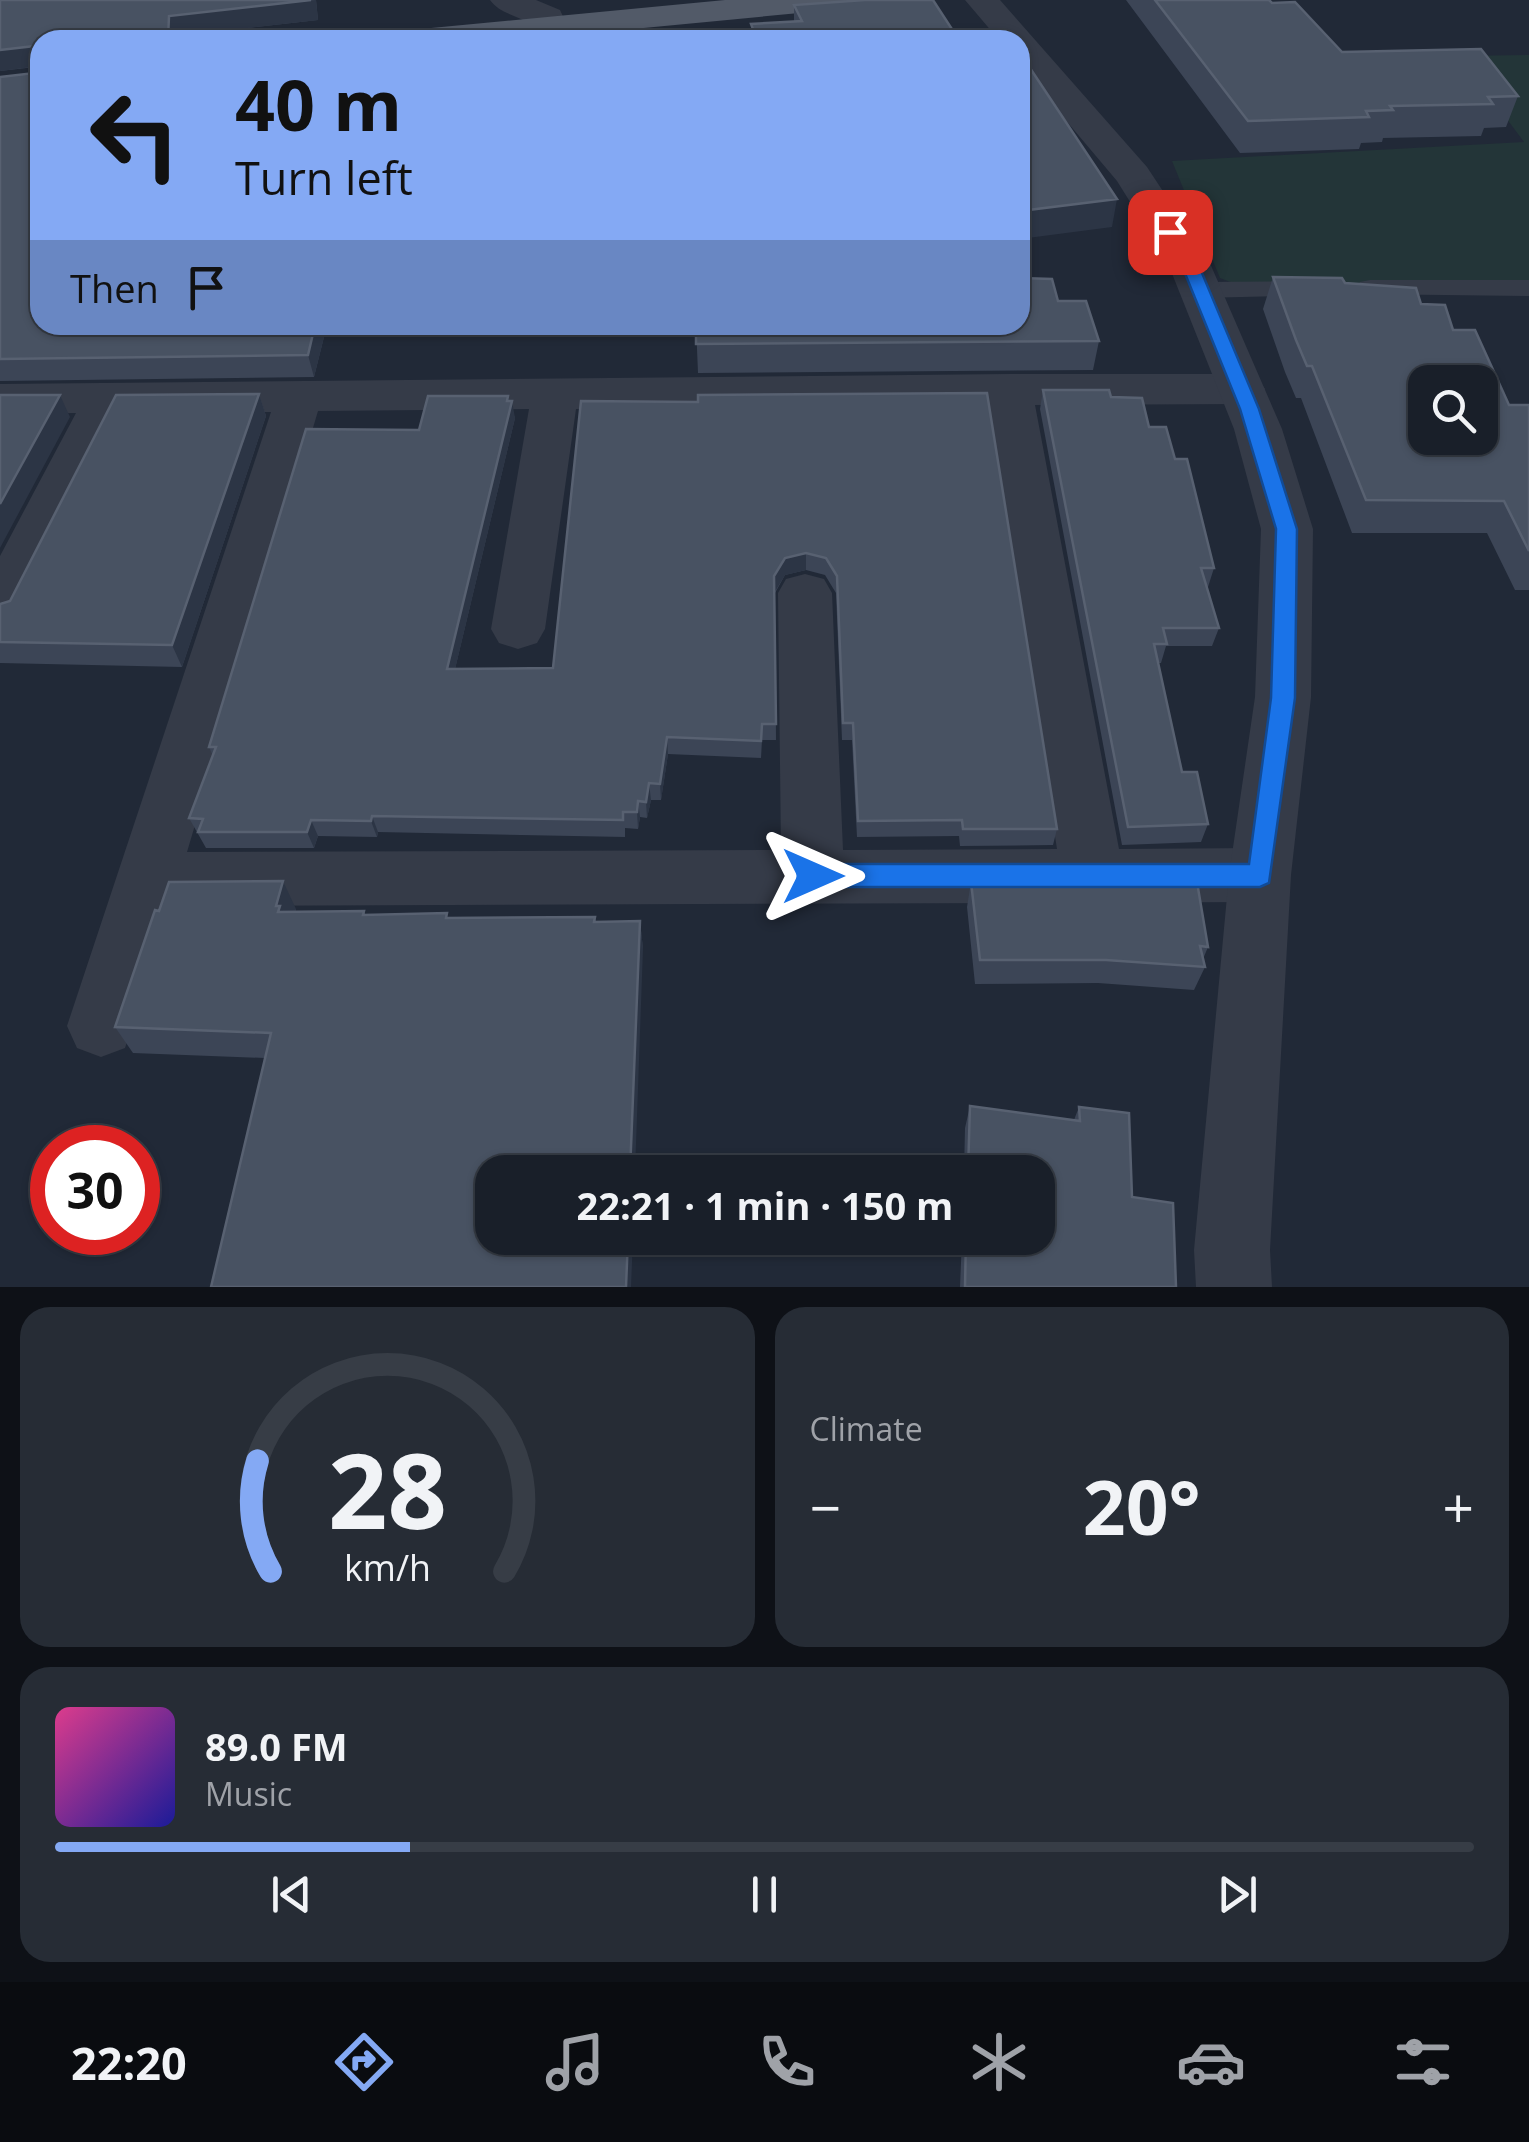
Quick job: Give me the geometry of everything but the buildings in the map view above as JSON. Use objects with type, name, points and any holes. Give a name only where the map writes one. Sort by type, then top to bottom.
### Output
[{"type":"main road","points":[[503,30],[831,0]]},
{"type":"street","points":[[506,0],[548,17],[550,25]]},
{"type":"street","points":[[982,0],[1008,30]]},
{"type":"street","points":[[1030,56],[1132,175],[1188,261],[1242,390],[1286,529],[1283,698],[1260,876],[1232,1250],[1234,1287]]},
{"type":"street","points":[[1010,390],[1092,874]]},
{"type":"street","points":[[0,398],[1242,390]]},
{"type":"street","points":[[518,629],[556,395]]},
{"type":"street","points":[[0,607],[107,398]]},
{"type":"street","points":[[101,1026],[300,398]]},
{"type":"street","points":[[805,593],[813,876]]},
{"type":"street","points":[[148,879],[1260,876]]},
{"type":"lane","points":[[1200,290],[1529,288]]},
{"type":"shaded area","points":[[1529,55],[1529,285],[1450,288],[1233,283],[1220,278],[1172,161],[1524,142],[1460,56]]},
{"type":"route","points":[[813,876],[1260,876],[1283,698],[1286,529],[1258,429],[1188,261],[1170,232]]}]
